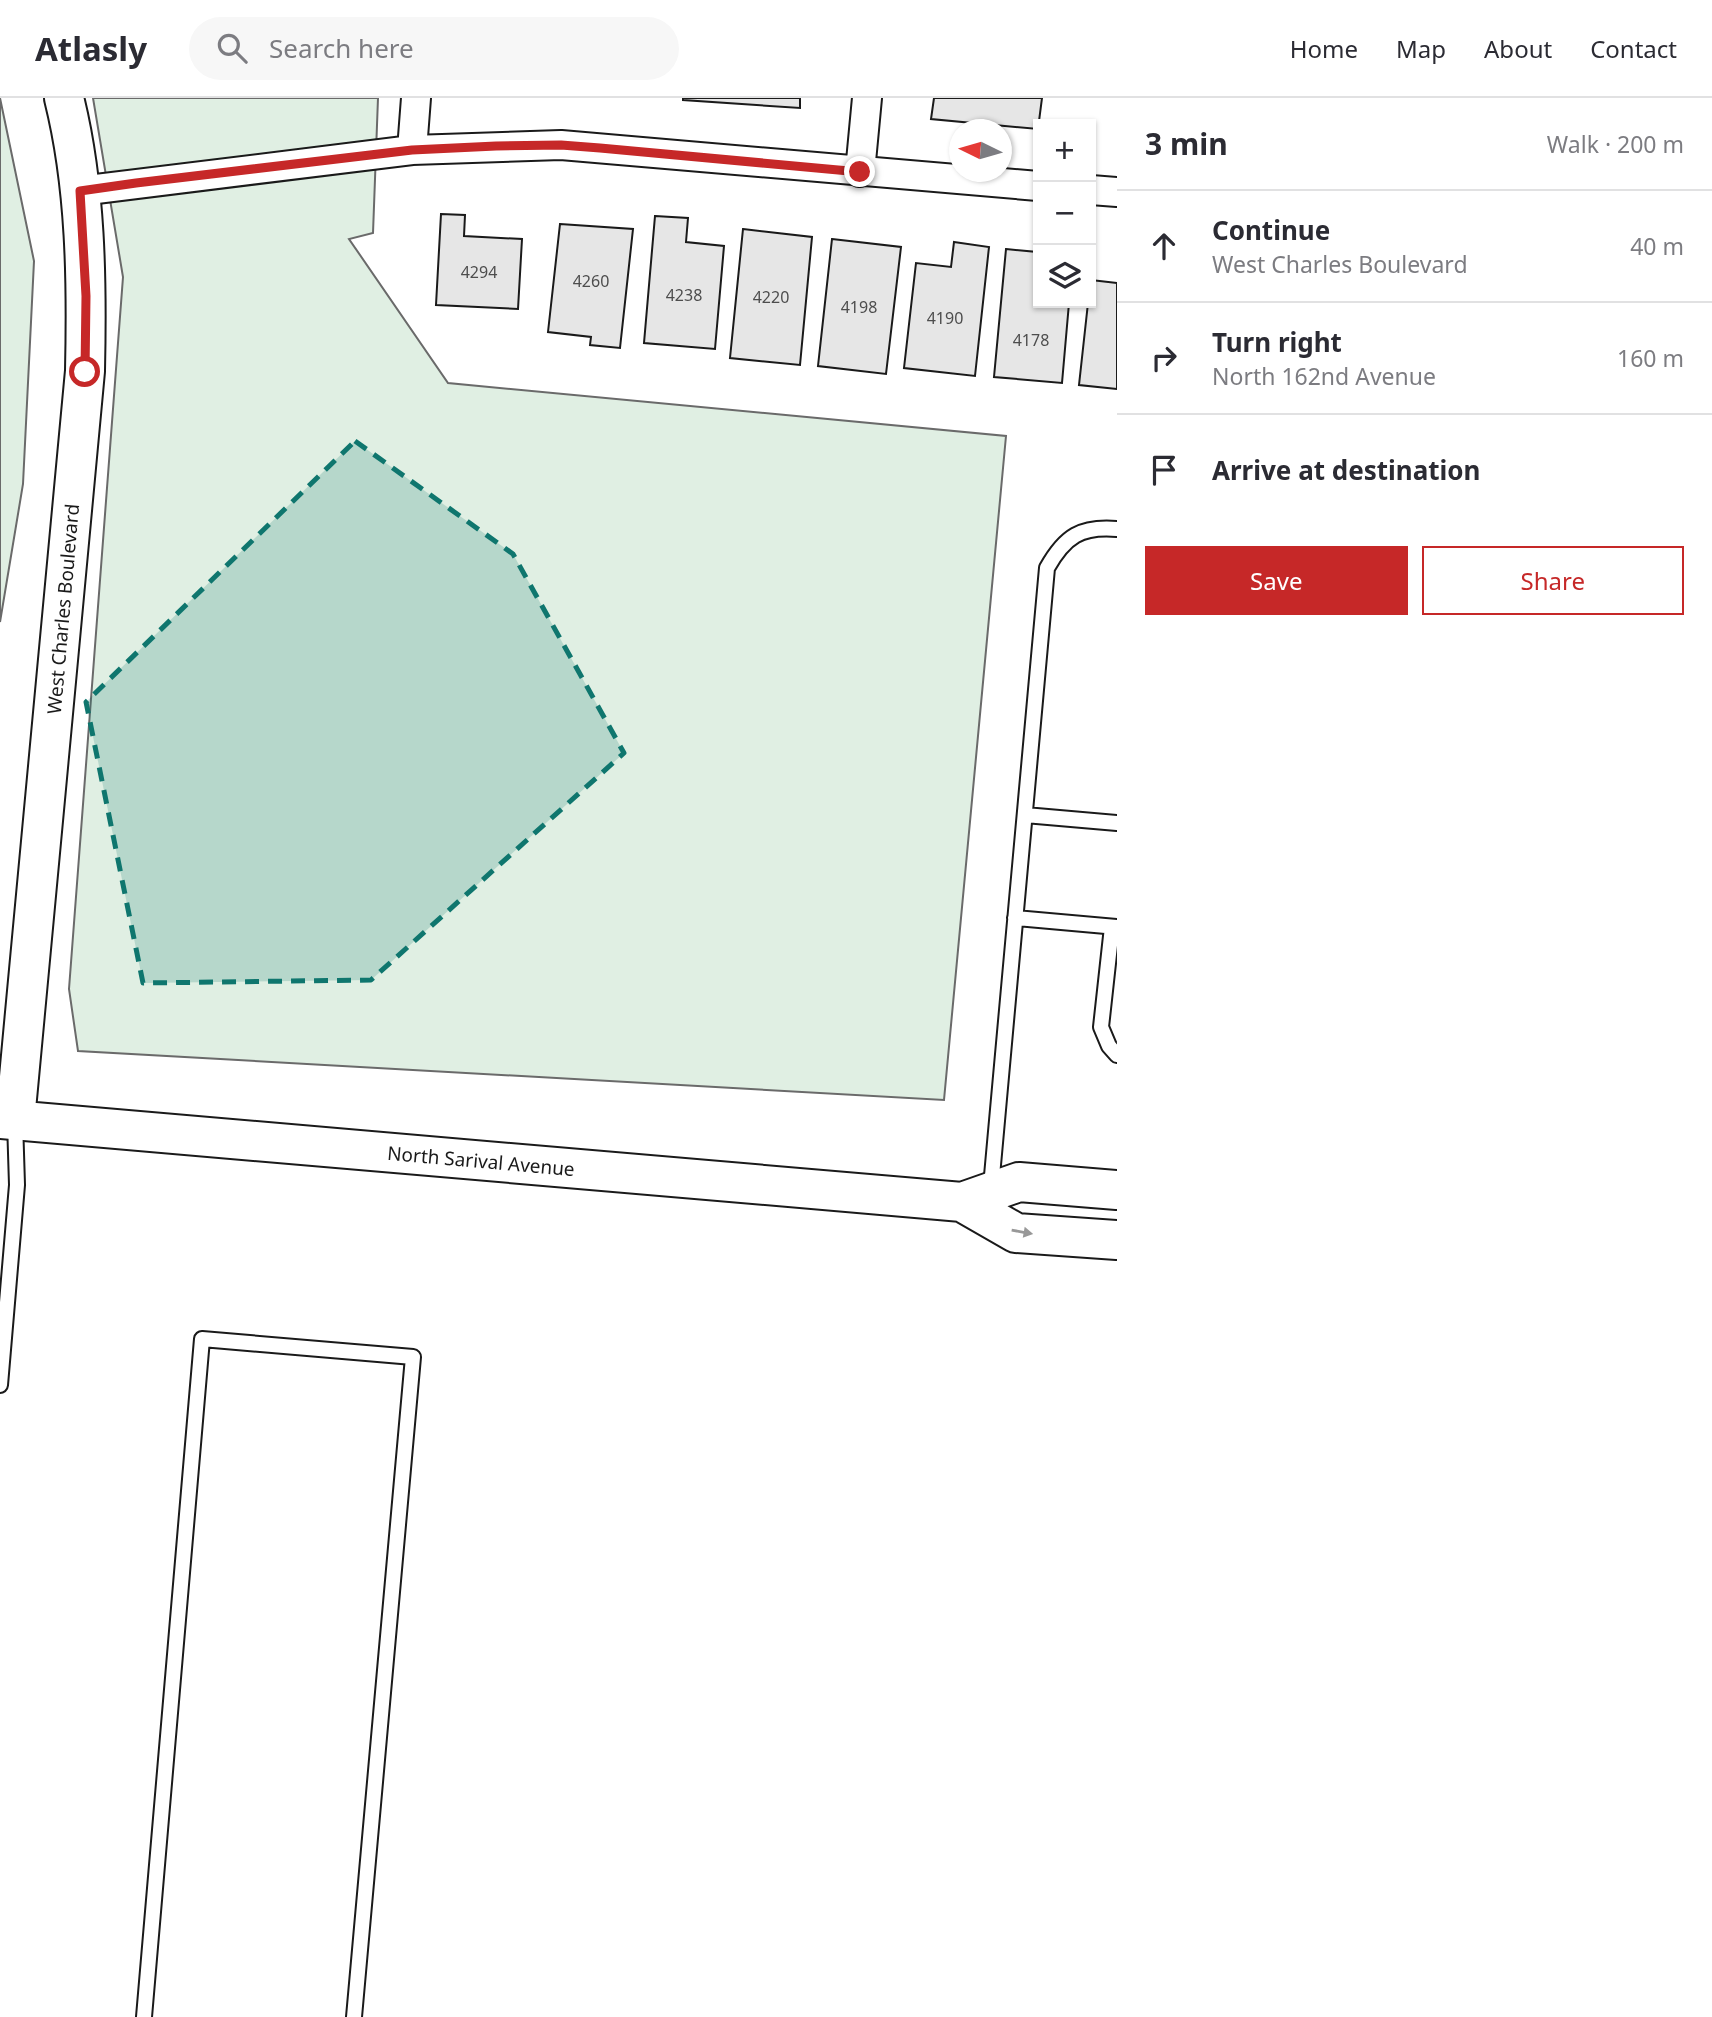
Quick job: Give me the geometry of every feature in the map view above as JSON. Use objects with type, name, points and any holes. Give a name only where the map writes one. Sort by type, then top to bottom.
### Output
[{"type":"street","name":"West Charles Boulevard","points":[[8,1119],[85,372],[86,296],[80,191],[64,98]]},
{"type":"street","points":[[412,150],[416,98]]},
{"type":"street","points":[[860,172],[867,98]]},
{"type":"street","points":[[80,191],[412,150],[561,145],[1033,186]]},
{"type":"street","points":[[1096,190],[1117,192]]},
{"type":"street","name":"North Sarival Avenue","points":[[8,1119],[976,1197],[1020,1182],[1117,1189]]},
{"type":"street","name":"North Sarival Avenue","points":[[976,1197],[1016,1233],[1117,1240]]},
{"type":"lane","points":[[976,1197],[1015,918],[1047,568],[1057,550],[1076,535],[1096,527],[1117,529]]},
{"type":"lane","points":[[1025,815],[1117,822]]},
{"type":"lane","points":[[1015,918],[1114,927],[1101,1027],[1109,1046],[1117,1055]]},
{"type":"lane","points":[[0,1385],[17,1185],[8,1119]]},
{"type":"lane","points":[[144,2017],[202,1339],[413,1357],[354,2017]]},
{"type":"highlighted area","points":[[355,441],[513,554],[624,753],[371,980],[143,983],[86,702]]},
{"type":"green space","points":[[0,98],[34,261],[23,484],[0,622]]},
{"type":"green space","points":[[93,98],[378,98],[373,233],[349,239],[448,383],[1006,436],[944,1100],[78,1051],[69,989],[123,277]]},
{"type":"building","points":[[800,98],[800,108],[683,100]]},
{"type":"building","points":[[934,98],[1042,98],[1039,119],[1033,119],[1033,129],[1012,127],[1012,119],[931,119]]},
{"type":"building","points":[[441,214],[465,215],[464,236],[522,239],[518,309],[436,305]]},
{"type":"building","points":[[655,216],[688,218],[686,242],[724,246],[715,349],[644,343]]},
{"type":"building","points":[[560,224],[633,229],[620,348],[590,345],[591,337],[548,332]]},
{"type":"building","points":[[743,229],[812,237],[800,365],[730,358]]},
{"type":"building","points":[[832,239],[901,247],[886,374],[818,366]]},
{"type":"building","points":[[954,242],[989,247],[975,376],[904,368],[916,263],[951,267]]},
{"type":"building","points":[[1006,249],[1033,252],[1033,308],[1069,308],[1062,383],[994,377]]},
{"type":"building","points":[[1096,281],[1117,283],[1117,389],[1079,385],[1087,308],[1096,308]]},
{"type":"route","points":[[85,372],[86,296],[80,191],[412,150],[496,146],[561,145],[860,172]]}]
